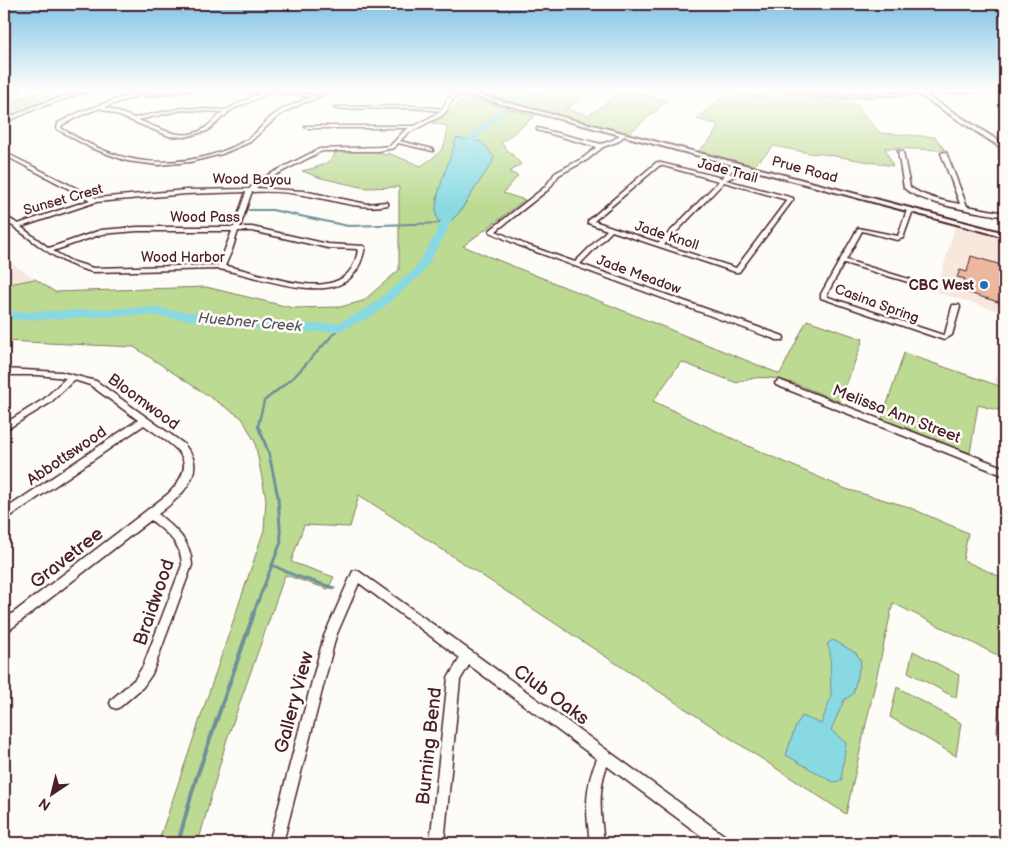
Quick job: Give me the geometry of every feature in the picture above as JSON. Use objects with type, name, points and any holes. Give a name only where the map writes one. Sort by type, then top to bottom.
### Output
[{"type":"main road","name":"Prue Road","points":[[596,130],[1005,235]]},
{"type":"main road","points":[[977,130],[1004,147]]},
{"type":"street","points":[[60,130],[123,158],[162,162],[199,158],[240,145],[256,136],[262,130]]},
{"type":"street","points":[[157,130],[171,135],[184,136],[205,130]]},
{"type":"street","points":[[221,267],[236,230],[244,203],[251,190],[260,181],[300,163],[321,150],[387,148],[398,142],[410,130]]},
{"type":"street","points":[[542,130],[606,143],[618,136]]},
{"type":"street","points":[[398,142],[431,150]]},
{"type":"street","name":"Jade Meadow","points":[[606,143],[585,160],[557,174],[548,188],[492,231],[516,242],[780,338]]},
{"type":"street","points":[[1004,147],[1001,155],[1005,166]]},
{"type":"street","points":[[4,152],[95,200]]},
{"type":"street","points":[[900,152],[907,188],[910,192],[1005,215]]},
{"type":"street","points":[[944,153],[964,206]]},
{"type":"street","name":"Jade Trail","points":[[590,222],[659,163],[724,179],[791,199],[738,271]]},
{"type":"street","points":[[660,245],[724,179],[734,164]]},
{"type":"street","points":[[724,179],[737,172],[743,166]]},
{"type":"street","points":[[729,170],[737,172]]},
{"type":"street","name":"Wood Bayou","points":[[116,197],[216,190],[251,190],[303,194],[367,206],[386,204]]},
{"type":"street","name":"Sunset Crest","points":[[20,227],[95,200],[116,197]]},
{"type":"street","name":"Casina Spring","points":[[910,210],[901,237],[897,238],[860,229],[824,294],[825,298],[944,338],[948,335],[956,307]]},
{"type":"street","name":"Wood Harbor","points":[[4,217],[20,227],[30,237],[78,267],[93,270],[221,267],[295,285],[329,286],[341,282],[357,268],[362,247]]},
{"type":"street","name":"Jade Knoll","points":[[590,222],[738,271]]},
{"type":"street","points":[[576,264],[611,229]]},
{"type":"street","name":"Wood Pass","points":[[50,250],[94,234],[114,230],[264,231],[328,246],[362,247]]},
{"type":"street","points":[[843,261],[910,281]]},
{"type":"street","name":"Bloomwood","points":[[4,372],[72,377],[86,380],[98,386],[181,446],[190,461],[189,473],[183,486],[151,514]]},
{"type":"street","points":[[4,428],[47,401],[72,377]]},
{"type":"street","name":"Melissa Ann Street","points":[[779,383],[1005,472]]},
{"type":"street","name":"Abbottswood","points":[[4,515],[144,420]]},
{"type":"street","name":"Gravetree","points":[[4,627],[151,514]]},
{"type":"street","name":"Braidwood","points":[[116,703],[139,683],[148,670],[187,565],[184,545],[151,514]]},
{"type":"street","name":"Club Oaks","points":[[357,575],[723,843]]},
{"type":"street","name":"Gallery View","points":[[276,843],[330,636],[357,575]]},
{"type":"street","name":"Burning Bend","points":[[436,843],[454,678],[468,656]]},
{"type":"street","points":[[597,843],[593,790],[597,773],[605,756]]},
{"type":"shaded area","points":[[955,226],[1005,240],[1005,313],[936,292]]},
{"type":"shaded area","points":[[4,258],[35,279],[4,285]]},
{"type":"shaded area","points":[[1005,321],[1005,388],[995,384]]},
{"type":"green space","points":[[447,130],[518,130],[501,143],[521,164],[509,172],[518,176],[503,193],[525,200],[463,246],[780,374],[807,320],[863,339],[840,402],[789,382],[763,378],[737,383],[681,362],[653,401],[759,451],[846,489],[906,506],[968,533],[963,560],[1005,579],[1005,659],[893,603],[846,814],[359,495],[350,527],[304,525],[291,562],[334,577],[328,589],[285,575],[227,739],[198,843],[158,843],[264,530],[266,499],[255,442],[242,418],[134,347],[4,341],[4,285],[35,279],[55,292],[206,287],[293,308],[340,307],[363,301],[399,270],[399,187],[365,188],[321,178],[302,171],[328,162],[335,155],[333,151],[379,151],[381,154],[388,155],[388,153],[421,166],[438,154],[444,146]],"holes":[[[456,139],[492,163],[458,214],[448,223],[438,221],[437,211],[440,190]]]},
{"type":"green space","points":[[615,130],[633,130],[629,133]]},
{"type":"green space","points":[[716,130],[877,130],[880,133],[935,137],[945,150],[885,148],[893,166],[774,146],[754,166],[698,151],[711,139]]},
{"type":"green space","points":[[904,353],[1005,388],[1005,412],[978,405],[970,453],[882,419]]},
{"type":"green space","points":[[913,651],[959,675],[956,698],[908,672]]},
{"type":"green space","points":[[897,687],[961,723],[956,756],[890,717]]},
{"type":"water","points":[[456,138],[482,142],[494,157],[492,163],[458,214],[448,223],[438,221],[436,203]]},
{"type":"water","points":[[833,640],[856,653],[861,661],[853,694],[844,700],[831,730],[846,743],[841,781],[833,782],[786,755],[795,728],[802,716],[821,724],[831,697],[830,651],[827,644]]},
{"type":"building","name":"CBC West","points":[[971,256],[1005,266],[1005,304],[962,291],[965,279],[957,277],[960,270],[967,272]]},
{"type":"building","points":[[1000,694],[1005,697],[1005,738],[997,733]]},
{"type":"waterway","name":"Huebner Creek","points":[[472,159],[470,141],[482,130]]},
{"type":"waterway","name":"Huebner Creek","points":[[4,315],[28,316],[148,311],[291,329],[340,327],[372,311],[418,272],[439,237],[452,207]]},
{"type":"waterway","points":[[249,210],[272,210],[348,226],[445,223]]},
{"type":"waterway","points":[[260,432],[258,426],[264,401],[295,376],[340,327]]},
{"type":"waterway","points":[[260,430],[269,454],[278,497],[281,542],[272,565]]},
{"type":"waterway","points":[[253,614],[272,565]]},
{"type":"waterway","points":[[272,565],[296,576],[334,588]]},
{"type":"waterway","points":[[178,843],[195,782],[254,613]]},
{"type":"place","name":"CBC West","points":[[984,285]]}]
